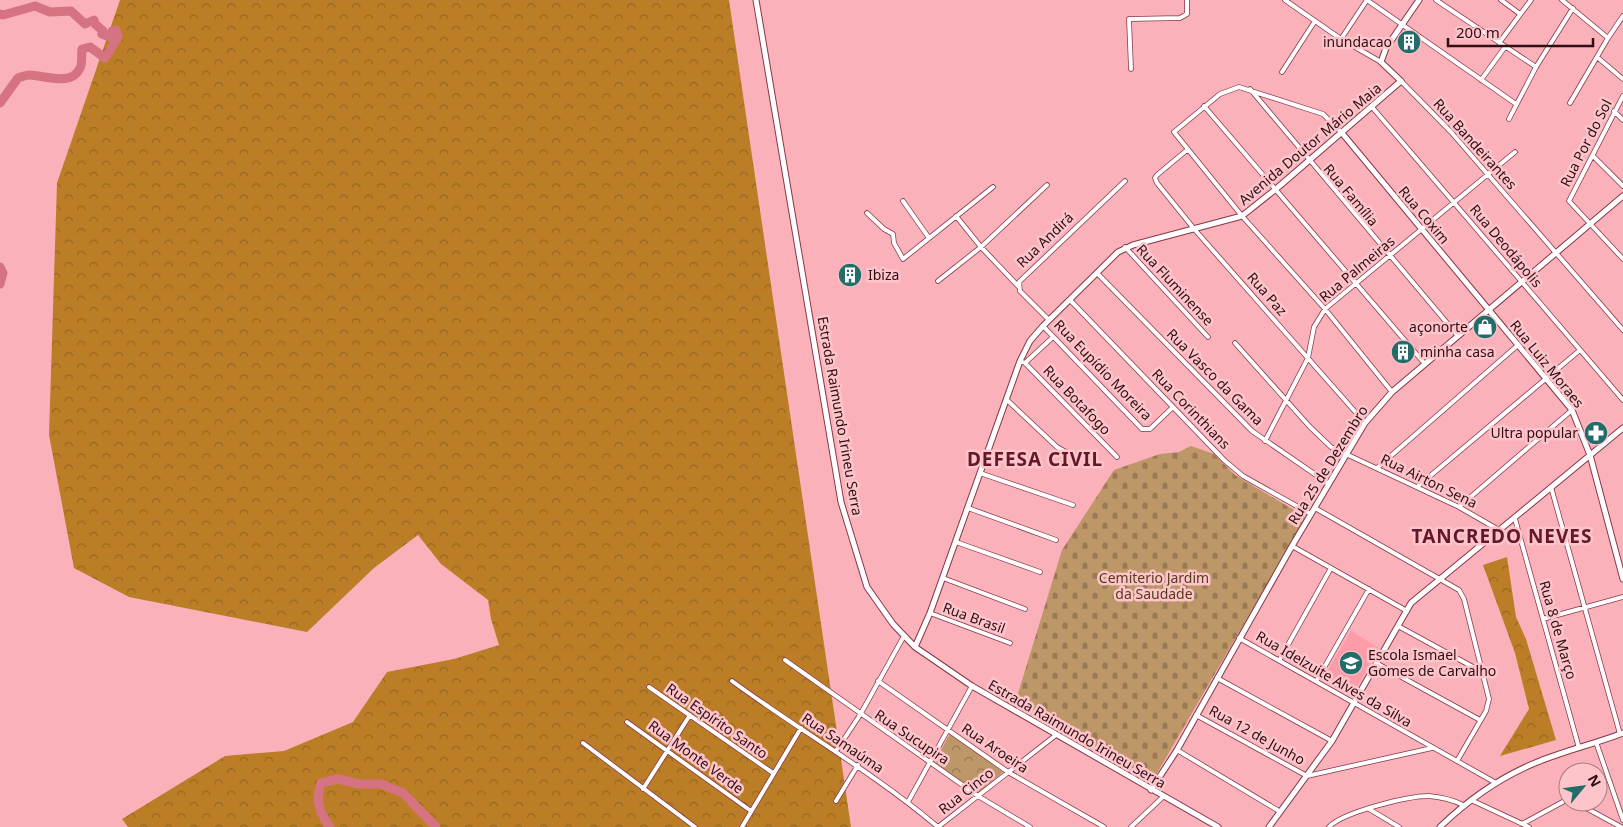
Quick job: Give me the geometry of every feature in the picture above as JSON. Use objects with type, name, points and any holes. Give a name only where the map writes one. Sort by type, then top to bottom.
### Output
[{"type":"street","name":"Estrada Raimundo Irineu Serra","points":[[756,0],[841,502],[867,587],[878,606],[915,647],[972,686],[1218,827]]},
{"type":"street","points":[[1131,69],[1130,19],[1180,18],[1187,14],[1187,0]]},
{"type":"street","name":"Rua Bandeirantes","points":[[1285,0],[1341,39],[1381,62],[1401,81],[1451,132],[1623,330]]},
{"type":"street","points":[[1341,39],[1367,0],[1516,104]]},
{"type":"street","points":[[1381,62],[1386,48],[1420,0]]},
{"type":"street","points":[[1436,0],[1536,67]]},
{"type":"street","points":[[1501,0],[1520,14]]},
{"type":"street","points":[[1499,43],[1531,0]]},
{"type":"street","points":[[1562,0],[1608,38]]},
{"type":"street","points":[[1509,119],[1536,67],[1573,8]]},
{"type":"street","points":[[1570,103],[1623,16]]},
{"type":"street","points":[[1282,72],[1315,21]]},
{"type":"street","points":[[1481,80],[1505,47]]},
{"type":"street","points":[[1597,57],[1623,80]]},
{"type":"street","name":"Avenida Doutor Mário Maia","points":[[915,647],[930,613],[1006,400],[1030,341],[1097,273],[1125,248],[1242,216],[1401,81]]},
{"type":"street","points":[[1342,133],[1322,114],[1249,89],[1231,89],[1204,106],[1174,132],[1242,216],[1325,309],[1392,392]]},
{"type":"street","name":"Rua Família","points":[[1249,89],[1388,256],[1458,336]]},
{"type":"street","name":"Rua Por do Sol","points":[[1591,223],[1568,201],[1623,96]]},
{"type":"street","points":[[1204,106],[1425,364]]},
{"type":"street","name":"Rua Deodápolis","points":[[1372,107],[1623,400]]},
{"type":"street","points":[[1614,111],[1623,120]]},
{"type":"street","name":"Rua Coxim","points":[[1342,133],[1489,310]]},
{"type":"street","name":"Rua Paz","points":[[1187,150],[1155,178],[1195,230],[1365,423]]},
{"type":"street","name":"Rua Palmeiras","points":[[1265,441],[1308,358],[1314,327],[1325,309],[1515,152]]},
{"type":"street","points":[[1593,156],[1623,186]]},
{"type":"street","name":"Rua Andirá","points":[[1049,320],[1018,286],[1041,260],[1125,181]]},
{"type":"street","points":[[938,281],[981,247],[1047,185]]},
{"type":"street","points":[[867,213],[884,229],[893,234],[894,242],[903,259],[993,187]]},
{"type":"street","name":"Rua 25 de Dezembro","points":[[1151,790],[1177,750],[1239,638],[1365,423],[1392,392],[1523,283],[1623,196]]},
{"type":"street","points":[[903,201],[929,238]]},
{"type":"street","points":[[956,216],[981,247],[1018,286]]},
{"type":"street","points":[[1591,223],[1623,260]]},
{"type":"street","name":"Rua Fluminense","points":[[1125,248],[1208,337]]},
{"type":"street","name":"Rua Vasco da Gama","points":[[1097,273],[1252,431],[1329,484]]},
{"type":"street","name":"Rua Corinthians","points":[[1070,300],[1235,469],[1311,514]]},
{"type":"street","name":"Rua Luiz Moraes","points":[[1489,310],[1572,410],[1590,455],[1623,579]]},
{"type":"street","name":"Rua Eupídio Moreira","points":[[1043,326],[1142,429],[1146,431],[1173,407]]},
{"type":"street","points":[[1023,362],[1053,337]]},
{"type":"street","name":"Rua Airton Sena","points":[[1235,343],[1322,439],[1347,456],[1377,468],[1459,507],[1499,530]]},
{"type":"street","points":[[1377,468],[1518,345]]},
{"type":"street","points":[[1417,487],[1545,377],[1580,350]]},
{"type":"street","name":"Rua Botafogo","points":[[1023,362],[1116,456]]},
{"type":"street","points":[[1006,400],[1057,447],[1072,456]]},
{"type":"street","points":[[1459,507],[1572,410]]},
{"type":"street","points":[[1269,827],[1332,741],[1411,603],[1623,428]]},
{"type":"street","points":[[980,473],[1073,505]]},
{"type":"street","points":[[1442,827],[1463,805],[1496,783],[1533,764],[1622,733],[1551,487]]},
{"type":"street","points":[[968,508],[1056,540]]},
{"type":"street","points":[[1315,508],[1441,578],[1459,590],[1464,599],[1484,673],[1489,704],[1457,761]]},
{"type":"street","name":"Rua 8 de Março","points":[[1515,519],[1578,748]]},
{"type":"street","points":[[956,542],[1040,572]]},
{"type":"street","points":[[1292,546],[1407,611]]},
{"type":"street","points":[[1280,660],[1331,568]]},
{"type":"street","points":[[942,578],[1025,609]]},
{"type":"street","points":[[1317,680],[1369,589]]},
{"type":"street","points":[[1543,619],[1623,597]]},
{"type":"street","name":"Rua Brasil","points":[[930,613],[1010,643]]},
{"type":"street","points":[[1398,626],[1484,673]]},
{"type":"street","points":[[836,751],[860,715],[904,636]]},
{"type":"street","name":"Rua Idelzuite Alves da Silva","points":[[1239,638],[1317,680],[1432,748],[1496,783]]},
{"type":"street","name":"Rua Sucupira","points":[[785,660],[860,715],[978,796],[1030,827]]},
{"type":"street","points":[[1376,663],[1480,720]]},
{"type":"street","points":[[1217,678],[1332,741]]},
{"type":"street","name":"Rua Samaúma","points":[[732,681],[858,766],[908,802],[938,827]]},
{"type":"street","name":"Rua Aroeira","points":[[878,681],[1008,772],[1104,827]]},
{"type":"street","points":[[908,802],[972,686]]},
{"type":"street","name":"Rua Espírito Santo","points":[[649,687],[773,773]]},
{"type":"street","points":[[643,789],[690,715]]},
{"type":"street","name":"Rua 12 de Junho","points":[[1196,715],[1307,776]]},
{"type":"street","name":"Rua Monte Verde","points":[[627,722],[751,811]]},
{"type":"street","points":[[742,827],[801,728]]},
{"type":"street","name":"Rua Cinco","points":[[938,827],[1056,735]]},
{"type":"street","points":[[1596,742],[1623,820]]},
{"type":"street","points":[[583,743],[695,827]]},
{"type":"street","points":[[1307,776],[1432,748]]},
{"type":"street","points":[[1177,750],[1279,811]]},
{"type":"street","points":[[836,801],[858,766]]},
{"type":"street","points":[[1131,827],[1164,796]]},
{"type":"street","points":[[1329,827],[1342,818],[1414,797],[1443,798],[1463,805]]},
{"type":"street","points":[[1470,800],[1529,827]]},
{"type":"street","points":[[1522,824],[1558,804]]},
{"type":"street","points":[[1369,809],[1399,827]]},
{"type":"street","points":[[1593,812],[1621,827]]},
{"type":"shaded area","name":"Escola Ismael Gomes de Carvalho","points":[[1351,631],[1379,648],[1353,694],[1323,678]]},
{"type":"green space","points":[[120,0],[729,0],[851,827],[128,827],[122,819],[225,756],[284,751],[353,722],[387,672],[454,659],[499,645],[491,619],[488,600],[441,564],[418,535],[374,568],[307,632],[129,597],[74,568],[49,435],[57,183]]},
{"type":"green space","name":"Cemiterio Jardim da Saudade","points":[[1191,446],[1214,454],[1235,475],[1306,517],[1153,780],[1016,700],[1062,550],[1114,470],[1160,454],[1179,452]]},
{"type":"green space","points":[[1507,557],[1516,617],[1526,639],[1556,740],[1500,756],[1529,709],[1515,653],[1483,565]]},
{"type":"green space","points":[[950,734],[1003,772],[977,793],[934,762]]},
{"type":"waterway","points":[[0,14],[3,15],[35,6],[50,12],[71,11],[85,24],[94,20],[95,24],[103,31],[102,34],[110,37],[112,31],[116,30],[118,37],[105,58],[90,47],[82,49],[81,66],[76,74],[71,77],[57,79],[29,75],[18,78],[0,103]]},
{"type":"waterway","points":[[0,267],[3,273],[0,284]]},
{"type":"waterway","points":[[330,827],[319,806],[318,795],[321,783],[338,779],[359,784],[381,784],[403,793],[436,827]]},
{"type":"place","name":"inundacao","points":[[1409,42]]},
{"type":"place","name":"Ibiza","points":[[850,275]]},
{"type":"place","name":"açonorte","points":[[1485,327]]},
{"type":"place","name":"minha casa","points":[[1403,352]]},
{"type":"place","name":"Ultra popular","points":[[1596,433]]},
{"type":"place","name":"Escola Ismael Gomes de Carvalho","points":[[1351,663]]},
{"type":"district","name":"DEFESA CIVIL","points":[[1035,459]]},
{"type":"district","name":"TANCREDO NEVES","points":[[1502,536]]}]
